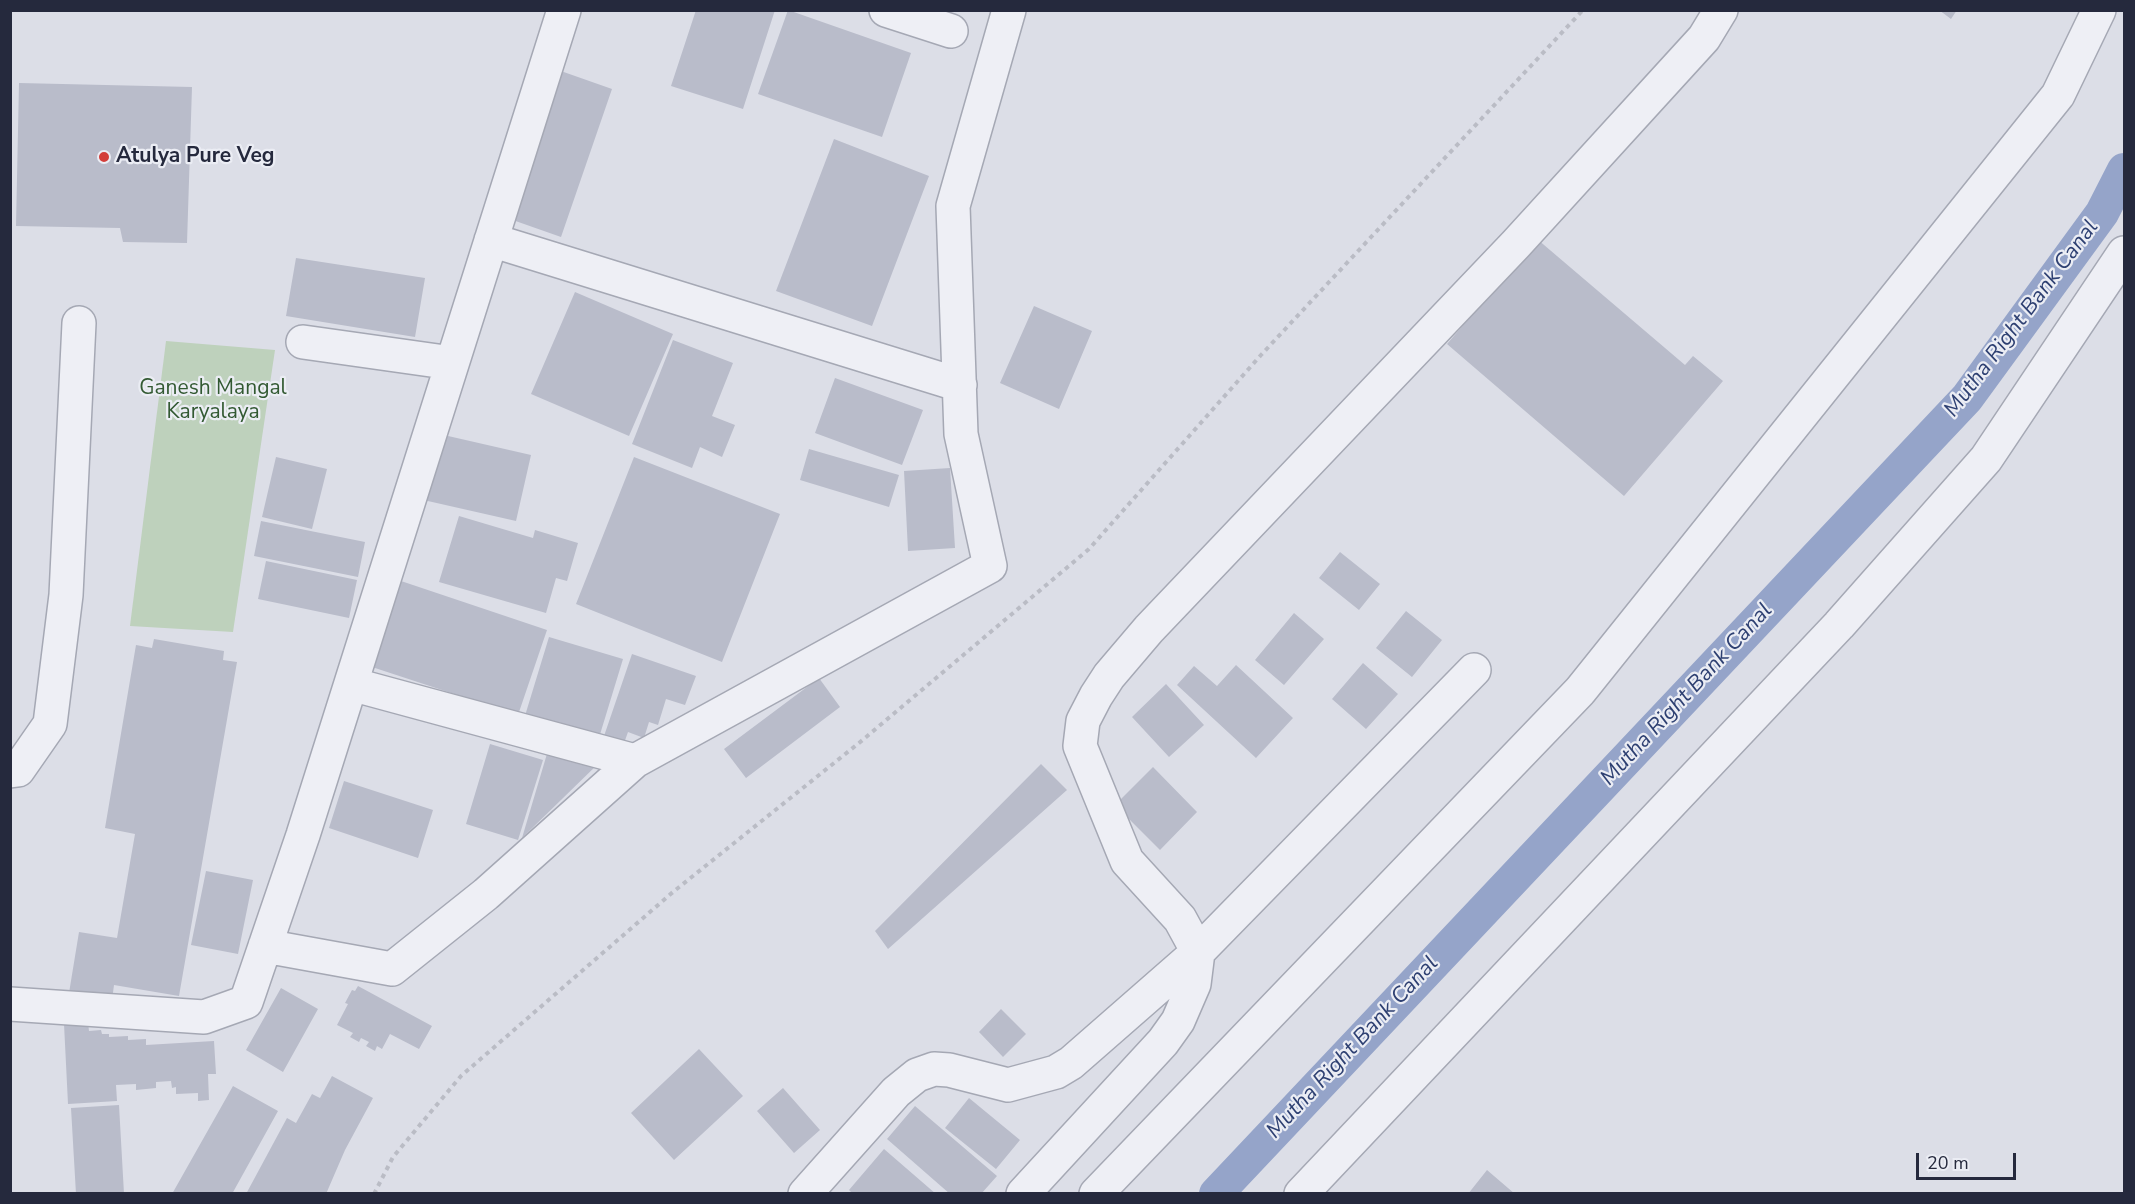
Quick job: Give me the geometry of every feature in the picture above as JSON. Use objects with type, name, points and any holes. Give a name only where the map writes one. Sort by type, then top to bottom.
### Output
[{"type":"street","points":[[10,1004],[204,1017],[246,1002],[303,835],[564,10]]},
{"type":"street","points":[[886,10],[951,31]]},
{"type":"street","points":[[265,946],[392,969],[486,894],[635,761],[990,566],[961,434],[953,206],[1009,10]]},
{"type":"street","points":[[1023,1194],[1163,1042],[1178,1021],[1194,984],[1198,952],[1180,919],[1127,861],[1080,746],[1083,721],[1096,696],[1109,676],[1149,630],[1516,244],[1704,38],[1721,10]]},
{"type":"street","points":[[1096,1194],[1580,691],[2058,95],[2099,10]]},
{"type":"street","points":[[492,240],[960,385]]},
{"type":"street","points":[[1301,1194],[1830,634],[1986,459],[2124,253]]},
{"type":"street","points":[[10,771],[18,770],[50,724],[66,595],[79,322]]},
{"type":"street","points":[[303,342],[453,363]]},
{"type":"street","points":[[805,1194],[896,1092],[916,1075],[934,1069],[949,1070],[1008,1085],[1056,1072],[1071,1063],[1198,952],[1474,670]]},
{"type":"street","points":[[351,684],[635,761]]},
{"type":"green space","name":"Ganesh Mangal Karyalaya","points":[[166,341],[275,350],[233,632],[130,626]]},
{"type":"building","points":[[696,10],[775,10],[743,109],[671,86]]},
{"type":"building","points":[[788,10],[911,53],[882,137],[758,94]]},
{"type":"building","points":[[1939,10],[1957,10],[1951,19]]},
{"type":"building","points":[[558,70],[612,89],[561,237],[507,218]]},
{"type":"building","name":"Atulya Pure Veg","points":[[19,83],[192,87],[187,243],[123,242],[120,228],[16,226]]},
{"type":"building","points":[[834,139],[929,176],[872,326],[776,291]]},
{"type":"building","points":[[1537,239],[1685,365],[1693,356],[1723,381],[1624,496],[1447,344]]},
{"type":"building","points":[[296,258],[425,278],[415,337],[286,316]]},
{"type":"building","points":[[575,292],[673,334],[629,436],[531,394]]},
{"type":"building","points":[[1034,306],[1092,331],[1059,409],[1000,383]]},
{"type":"building","points":[[673,340],[733,363],[712,416],[735,425],[722,457],[700,447],[692,468],[632,444]]},
{"type":"building","points":[[835,378],[923,410],[902,465],[815,433]]},
{"type":"building","points":[[435,433],[531,455],[516,521],[419,499]]},
{"type":"building","points":[[809,449],[899,475],[889,507],[800,480]]},
{"type":"building","points":[[276,457],[327,469],[312,529],[262,517]]},
{"type":"building","points":[[634,457],[780,514],[722,662],[576,604]]},
{"type":"building","points":[[950,468],[955,548],[908,551],[904,471]]},
{"type":"building","points":[[459,516],[533,538],[535,530],[578,543],[567,581],[556,578],[546,613],[439,582]]},
{"type":"building","points":[[261,521],[365,542],[358,577],[254,556]]},
{"type":"building","points":[[1340,552],[1380,584],[1359,610],[1319,578]]},
{"type":"building","points":[[266,561],[357,580],[349,618],[258,599]]},
{"type":"building","points":[[401,581],[547,630],[518,715],[372,667]]},
{"type":"building","points":[[1406,611],[1442,640],[1412,677],[1376,648]]},
{"type":"building","points":[[1294,613],[1324,639],[1284,685],[1255,660]]},
{"type":"building","points":[[549,637],[623,659],[598,741],[524,719]]},
{"type":"building","points":[[154,639],[224,651],[223,660],[237,662],[179,996],[114,985],[112,1000],[69,993],[79,932],[117,938],[135,834],[105,828],[136,645],[152,648]]},
{"type":"building","points":[[632,654],[696,676],[685,705],[666,699],[658,725],[649,722],[644,738],[628,732],[623,746],[603,739]]},
{"type":"building","points":[[1363,663],[1398,694],[1366,729],[1332,699]]},
{"type":"building","points":[[1236,665],[1293,718],[1256,758],[1177,685],[1194,666],[1217,686]]},
{"type":"building","points":[[819,678],[840,707],[746,778],[724,749]]},
{"type":"building","points":[[1166,684],[1204,725],[1169,757],[1132,717]]},
{"type":"building","points":[[490,744],[543,760],[518,840],[466,824]]},
{"type":"building","points":[[549,747],[600,762],[522,838]]},
{"type":"building","points":[[1041,764],[1067,790],[888,949],[875,931]]},
{"type":"building","points":[[1153,767],[1197,812],[1160,850],[1115,805]]},
{"type":"building","points":[[344,781],[433,810],[418,858],[329,828]]},
{"type":"building","points":[[206,871],[253,880],[238,954],[191,945]]},
{"type":"building","points":[[358,986],[432,1026],[419,1049],[390,1034],[382,1049],[377,1046],[375,1051],[366,1046],[369,1042],[361,1038],[359,1042],[350,1037],[353,1033],[337,1025],[348,1004],[345,1003],[352,990],[355,991]]},
{"type":"building","points":[[281,988],[318,1009],[283,1072],[246,1050]]},
{"type":"building","points":[[1001,1009],[1026,1034],[1003,1057],[979,1032]]},
{"type":"building","points":[[88,1023],[89,1031],[101,1030],[102,1034],[109,1034],[109,1037],[128,1036],[128,1040],[146,1039],[146,1045],[214,1041],[216,1074],[208,1074],[209,1100],[198,1101],[198,1093],[176,1094],[176,1087],[172,1088],[171,1081],[156,1082],[156,1088],[136,1090],[136,1084],[116,1085],[117,1101],[68,1104],[64,1024]]},
{"type":"building","points":[[699,1049],[743,1096],[674,1160],[631,1113]]},
{"type":"building","points":[[332,1076],[373,1098],[345,1150],[326,1194],[246,1194],[287,1118],[296,1123],[312,1094],[320,1098]]},
{"type":"building","points":[[233,1086],[278,1111],[232,1194],[172,1194]]},
{"type":"building","points":[[783,1088],[820,1130],[794,1153],[757,1111]]},
{"type":"building","points":[[969,1098],[1020,1140],[996,1169],[945,1128]]},
{"type":"building","points":[[119,1105],[124,1194],[76,1194],[71,1108]]},
{"type":"building","points":[[915,1106],[997,1176],[981,1194],[950,1194],[887,1139]]},
{"type":"building","points":[[884,1149],[936,1194],[853,1194],[849,1190]]},
{"type":"building","points":[[1487,1170],[1515,1194],[1468,1194]]},
{"type":"waterway","name":"Mutha Right Bank Canal","points":[[1216,1194],[1967,398],[2102,213],[2124,170]]},
{"type":"place","name":"Atulya Pure Veg","points":[[104,157]]}]
